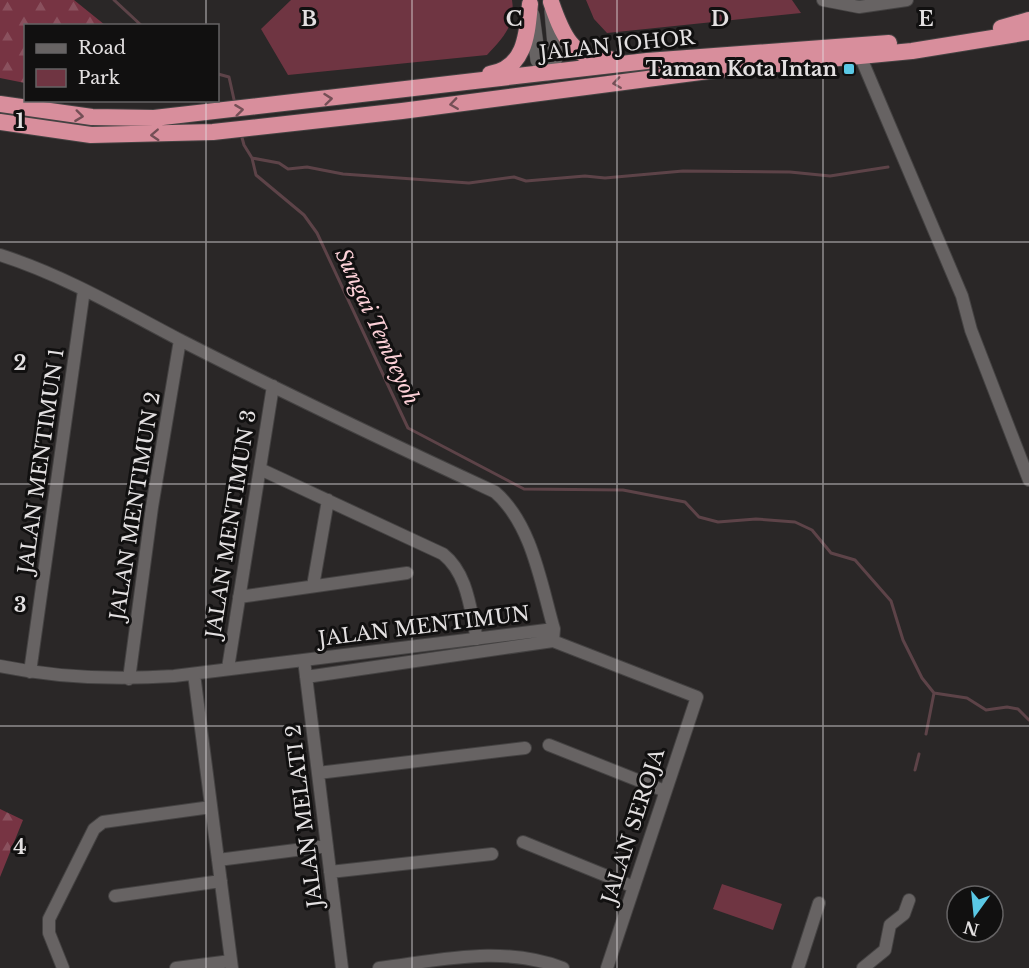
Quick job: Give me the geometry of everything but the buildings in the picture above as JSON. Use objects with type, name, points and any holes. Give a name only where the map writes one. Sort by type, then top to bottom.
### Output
[{"type":"highway","points":[[551,1],[562,34],[582,54],[604,60],[622,58],[647,62]]},
{"type":"highway","points":[[455,85],[475,77],[501,71],[514,62],[525,42],[530,2]]},
{"type":"highway","name":"JALAN JOHOR","points":[[0,104],[125,119],[209,113],[647,62],[912,41],[979,32],[1029,20]]},
{"type":"highway","name":"JALAN JOHOR","points":[[0,122],[91,135],[213,132],[716,70],[861,58],[970,44],[1029,32]]},
{"type":"highway","points":[[512,96],[542,82],[548,73],[560,80],[590,87]]},
{"type":"street","points":[[823,0],[859,8],[907,0]]},
{"type":"street","points":[[530,2],[538,60],[548,73],[556,56],[551,1]]},
{"type":"street","points":[[861,58],[962,296],[971,330],[1029,480]]},
{"type":"street","points":[[0,95],[39,110]]},
{"type":"street","name":"JALAN MENTIMUN","points":[[0,255],[39,268],[273,387],[495,492],[509,504],[531,551],[554,635],[477,639],[194,674],[129,679],[74,678],[0,666]]},
{"type":"street","name":"JALAN MENTIMUN 1","points":[[30,672],[84,290]]},
{"type":"street","name":"JALAN MENTIMUN 2","points":[[129,679],[152,507],[180,340]]},
{"type":"street","name":"JALAN MENTIMUN 3","points":[[228,668],[273,387]]},
{"type":"street","points":[[260,469],[442,554],[452,562],[463,581],[477,639]]},
{"type":"street","points":[[313,586],[328,500]]},
{"type":"street","points":[[239,597],[407,573]]},
{"type":"street","points":[[306,677],[554,635]]},
{"type":"street","name":"JALAN SEROJA","points":[[554,635],[697,697],[607,968]]},
{"type":"street","name":"JALAN MELATI 2","points":[[304,660],[342,968]]},
{"type":"street","points":[[176,968],[232,964],[194,674]]},
{"type":"street","points":[[549,745],[664,791]]},
{"type":"street","points":[[318,773],[525,748]]},
{"type":"street","points":[[63,968],[49,933],[49,919],[94,829],[103,822],[211,807]]},
{"type":"street","points":[[523,842],[634,887]]},
{"type":"street","points":[[218,860],[327,846]]},
{"type":"street","points":[[330,872],[492,854]]},
{"type":"street","points":[[115,896],[221,881]]},
{"type":"street","points":[[863,968],[885,950],[890,925],[906,911],[909,900]]},
{"type":"street","points":[[798,968],[819,903]]},
{"type":"street","points":[[503,968],[507,954]]},
{"type":"street","points":[[379,968],[461,957],[507,954],[538,959],[563,968]]},
{"type":"green space","points":[[0,0],[74,0],[104,24],[24,24],[24,83],[0,78]]},
{"type":"green space","points":[[291,0],[512,0],[513,9],[507,30],[487,55],[288,75],[261,29]]},
{"type":"green space","points":[[586,0],[792,0],[801,13],[607,33],[594,19]]},
{"type":"green space","points":[[0,809],[23,820],[0,877]]},
{"type":"green space","points":[[722,884],[782,904],[773,930],[713,909]]},
{"type":"waterway","name":"Sungai Tembeyoh","points":[[114,0],[140,24]]},
{"type":"waterway","name":"Sungai Tembeyoh","points":[[219,74],[229,77],[235,104]]},
{"type":"waterway","name":"Sungai Tembeyoh","points":[[241,134],[244,145],[252,158],[256,175],[304,215],[317,233],[408,428],[524,489],[623,490],[685,502],[699,517],[718,522],[756,519],[795,522],[812,530],[831,553],[855,560],[891,601],[903,640],[922,678],[934,693],[967,698],[986,710],[1007,707],[1018,709],[1029,720]]},
{"type":"waterway","points":[[252,158],[279,163],[288,169],[307,167],[343,174],[469,183],[514,177],[526,181],[585,176],[605,178],[683,171],[790,172],[830,176],[888,167]]},
{"type":"waterway","points":[[926,734],[934,693]]},
{"type":"waterway","points":[[915,770],[919,754]]},
{"type":"place","name":"Taman Kota Intan","points":[[849,69]]}]
